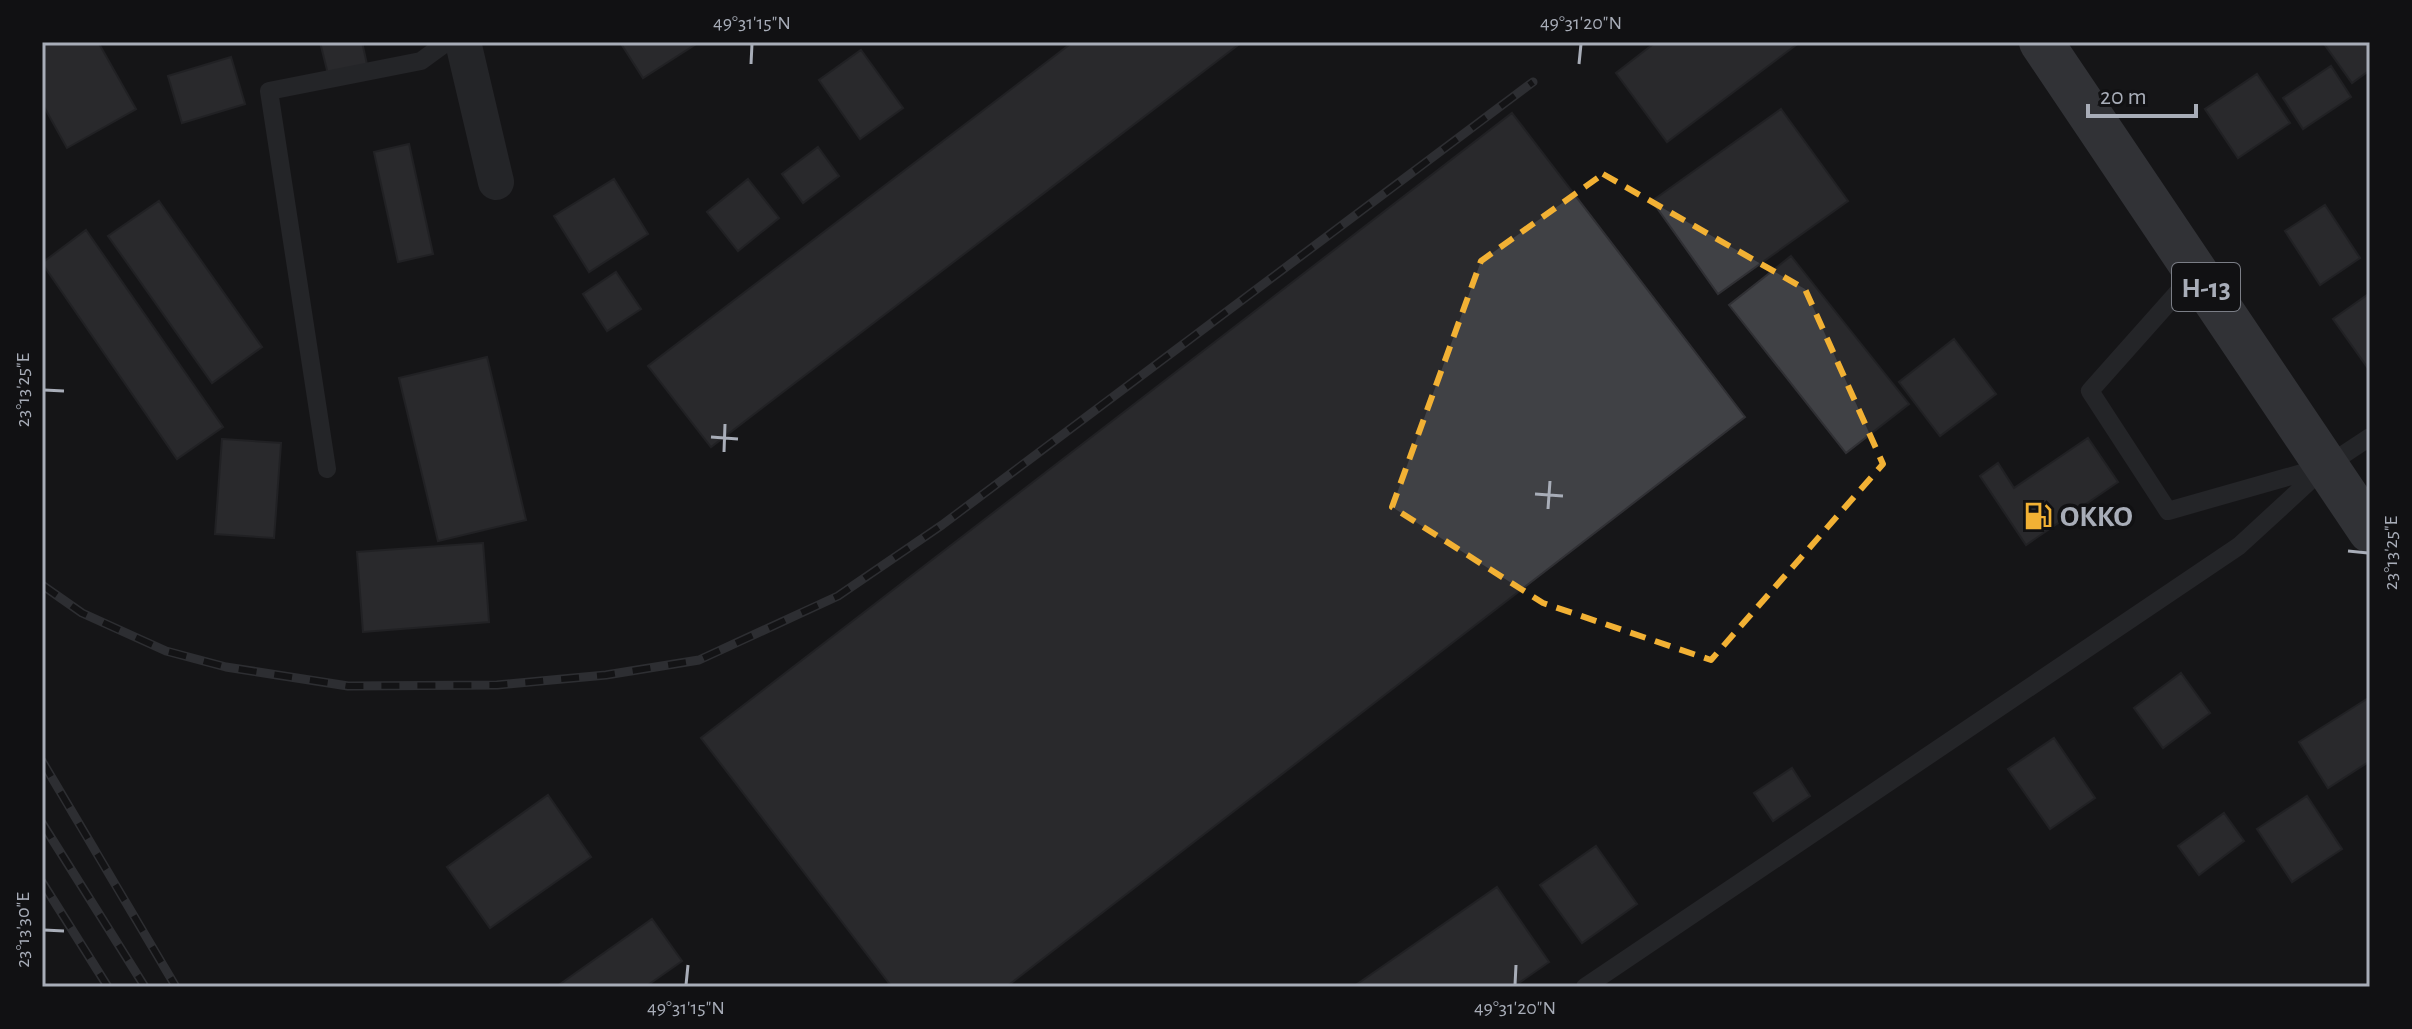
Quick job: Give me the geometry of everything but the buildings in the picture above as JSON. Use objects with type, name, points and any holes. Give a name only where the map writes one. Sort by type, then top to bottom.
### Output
[{"type":"main road","name":"Н-13","points":[[2041,42],[2370,531]]},
{"type":"street","points":[[463,42],[496,182]]},
{"type":"lane","points":[[327,469],[269,91],[421,61],[447,42]]},
{"type":"lane","points":[[2196,272],[2090,391],[2168,511],[2326,466]]},
{"type":"lane","points":[[1585,987],[2239,546],[2326,466],[2370,437]]},
{"type":"highlighted area","points":[[1603,174],[1805,289],[1883,464],[1711,660],[1543,603],[1392,507],[1481,261]]},
{"type":"railway","points":[[42,585],[82,613],[166,651],[226,667],[348,686],[497,685],[606,675],[699,660],[838,596],[942,525],[1533,82]]},
{"type":"railway","points":[[42,761],[176,987]]},
{"type":"railway","points":[[42,823],[145,987]]},
{"type":"railway","points":[[42,882],[108,987]]},
{"type":"place","name":"OKKO","points":[[2038,516]]}]
